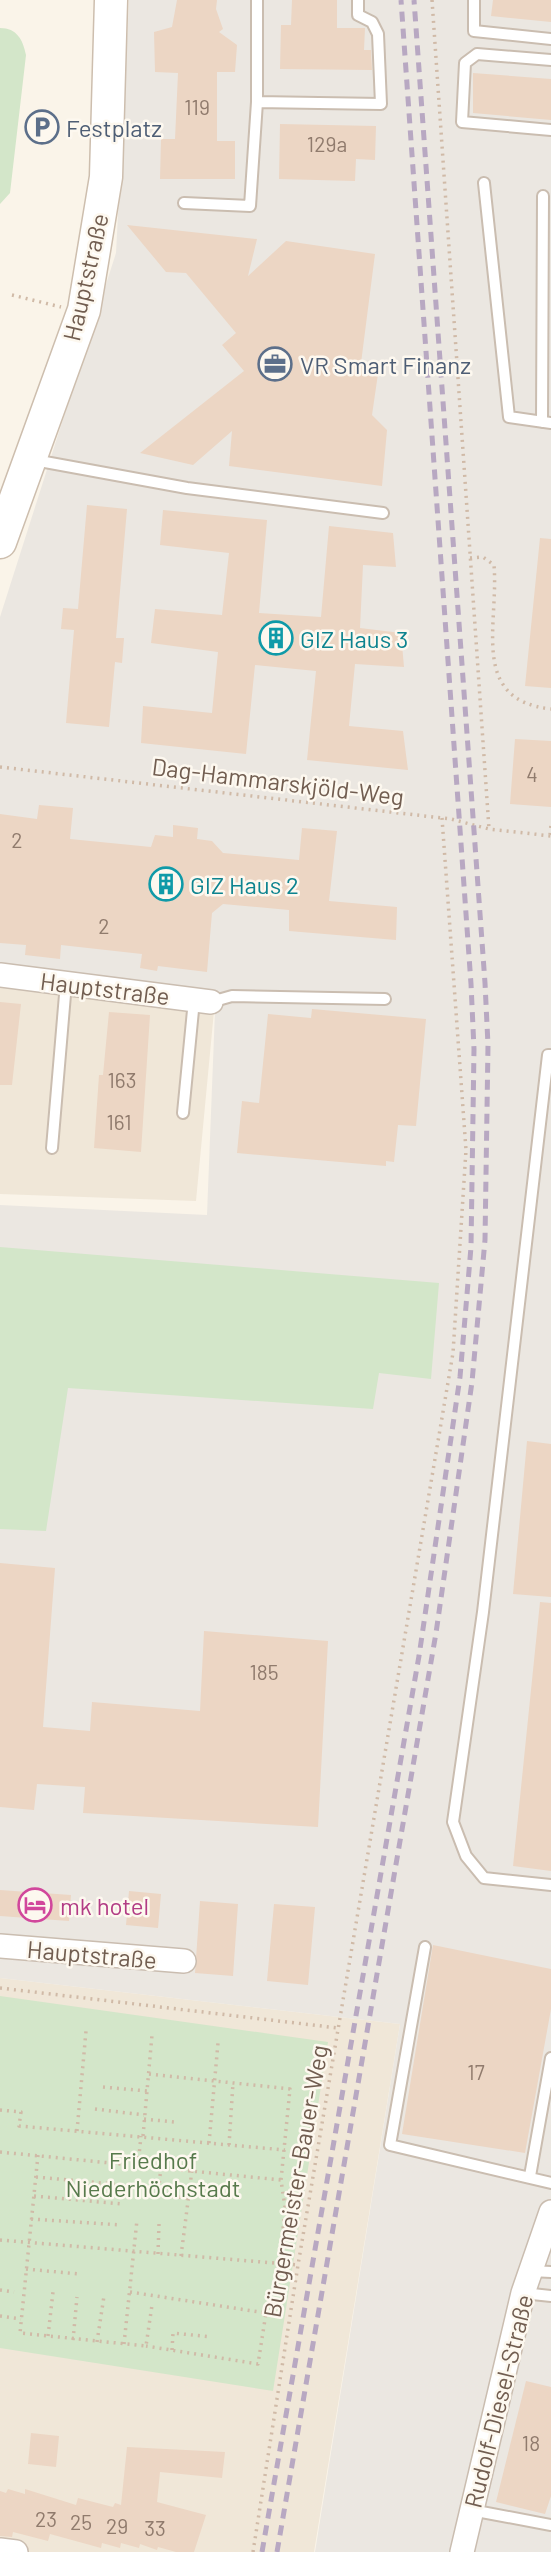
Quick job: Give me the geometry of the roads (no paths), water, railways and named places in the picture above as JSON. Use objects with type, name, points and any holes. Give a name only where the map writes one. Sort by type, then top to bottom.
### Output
[{"type":"street","name":"Hauptstraße","points":[[0,542],[84,310],[106,177],[111,0]]},
{"type":"street","name":"Hauptstraße","points":[[0,975],[202,1001]]},
{"type":"street","name":"Hauptstraße","points":[[0,1946],[184,1961]]},
{"type":"street","name":"Rudolf-Diesel-Straße","points":[[462,2552],[523,2293],[541,2271],[551,2212]]},
{"type":"street","points":[[0,2550],[16,2552]]},
{"type":"lane","points":[[184,203],[250,206],[257,102],[257,0]]},
{"type":"lane","points":[[257,102],[381,104],[379,34],[372,22],[358,15],[358,0]]},
{"type":"lane","points":[[474,0],[474,31],[551,39]]},
{"type":"lane","points":[[551,60],[477,54],[465,63],[462,122],[551,130]]},
{"type":"lane","points":[[484,183],[509,417],[547,422],[542,196]]},
{"type":"lane","points":[[31,459],[187,488],[383,513]]},
{"type":"lane","points":[[52,1148],[66,983]]},
{"type":"lane","points":[[183,1114],[202,1001],[232,996],[385,999]]},
{"type":"lane","points":[[551,1055],[548,1055],[483,1612],[453,1822],[466,1856],[485,1878],[551,1885]]},
{"type":"lane","points":[[425,1947],[390,2144],[551,2183]]},
{"type":"lane","points":[[530,2176],[551,2058]]},
{"type":"lane","points":[[523,2293],[551,2296]]},
{"type":"lane","points":[[471,2510],[551,2525]]},
{"type":"railway","points":[[262,2552],[419,1656],[460,1377],[471,1247],[474,1049],[471,984],[401,0]]},
{"type":"railway","points":[[277,2552],[436,1633],[472,1382],[485,1240],[488,1045],[485,983],[414,0]]},
{"type":"place","name":"Festplatz","points":[[42,127]]},
{"type":"place","name":"VR Smart Finanz","points":[[275,364]]},
{"type":"place","name":"GIZ Haus 3","points":[[276,638]]},
{"type":"place","name":"GIZ Haus 2","points":[[166,884]]},
{"type":"place","name":"mk hotel","points":[[35,1905]]},
{"type":"park label","name":"Friedhof Niederhöchstadt","points":[[153,2173]]}]
